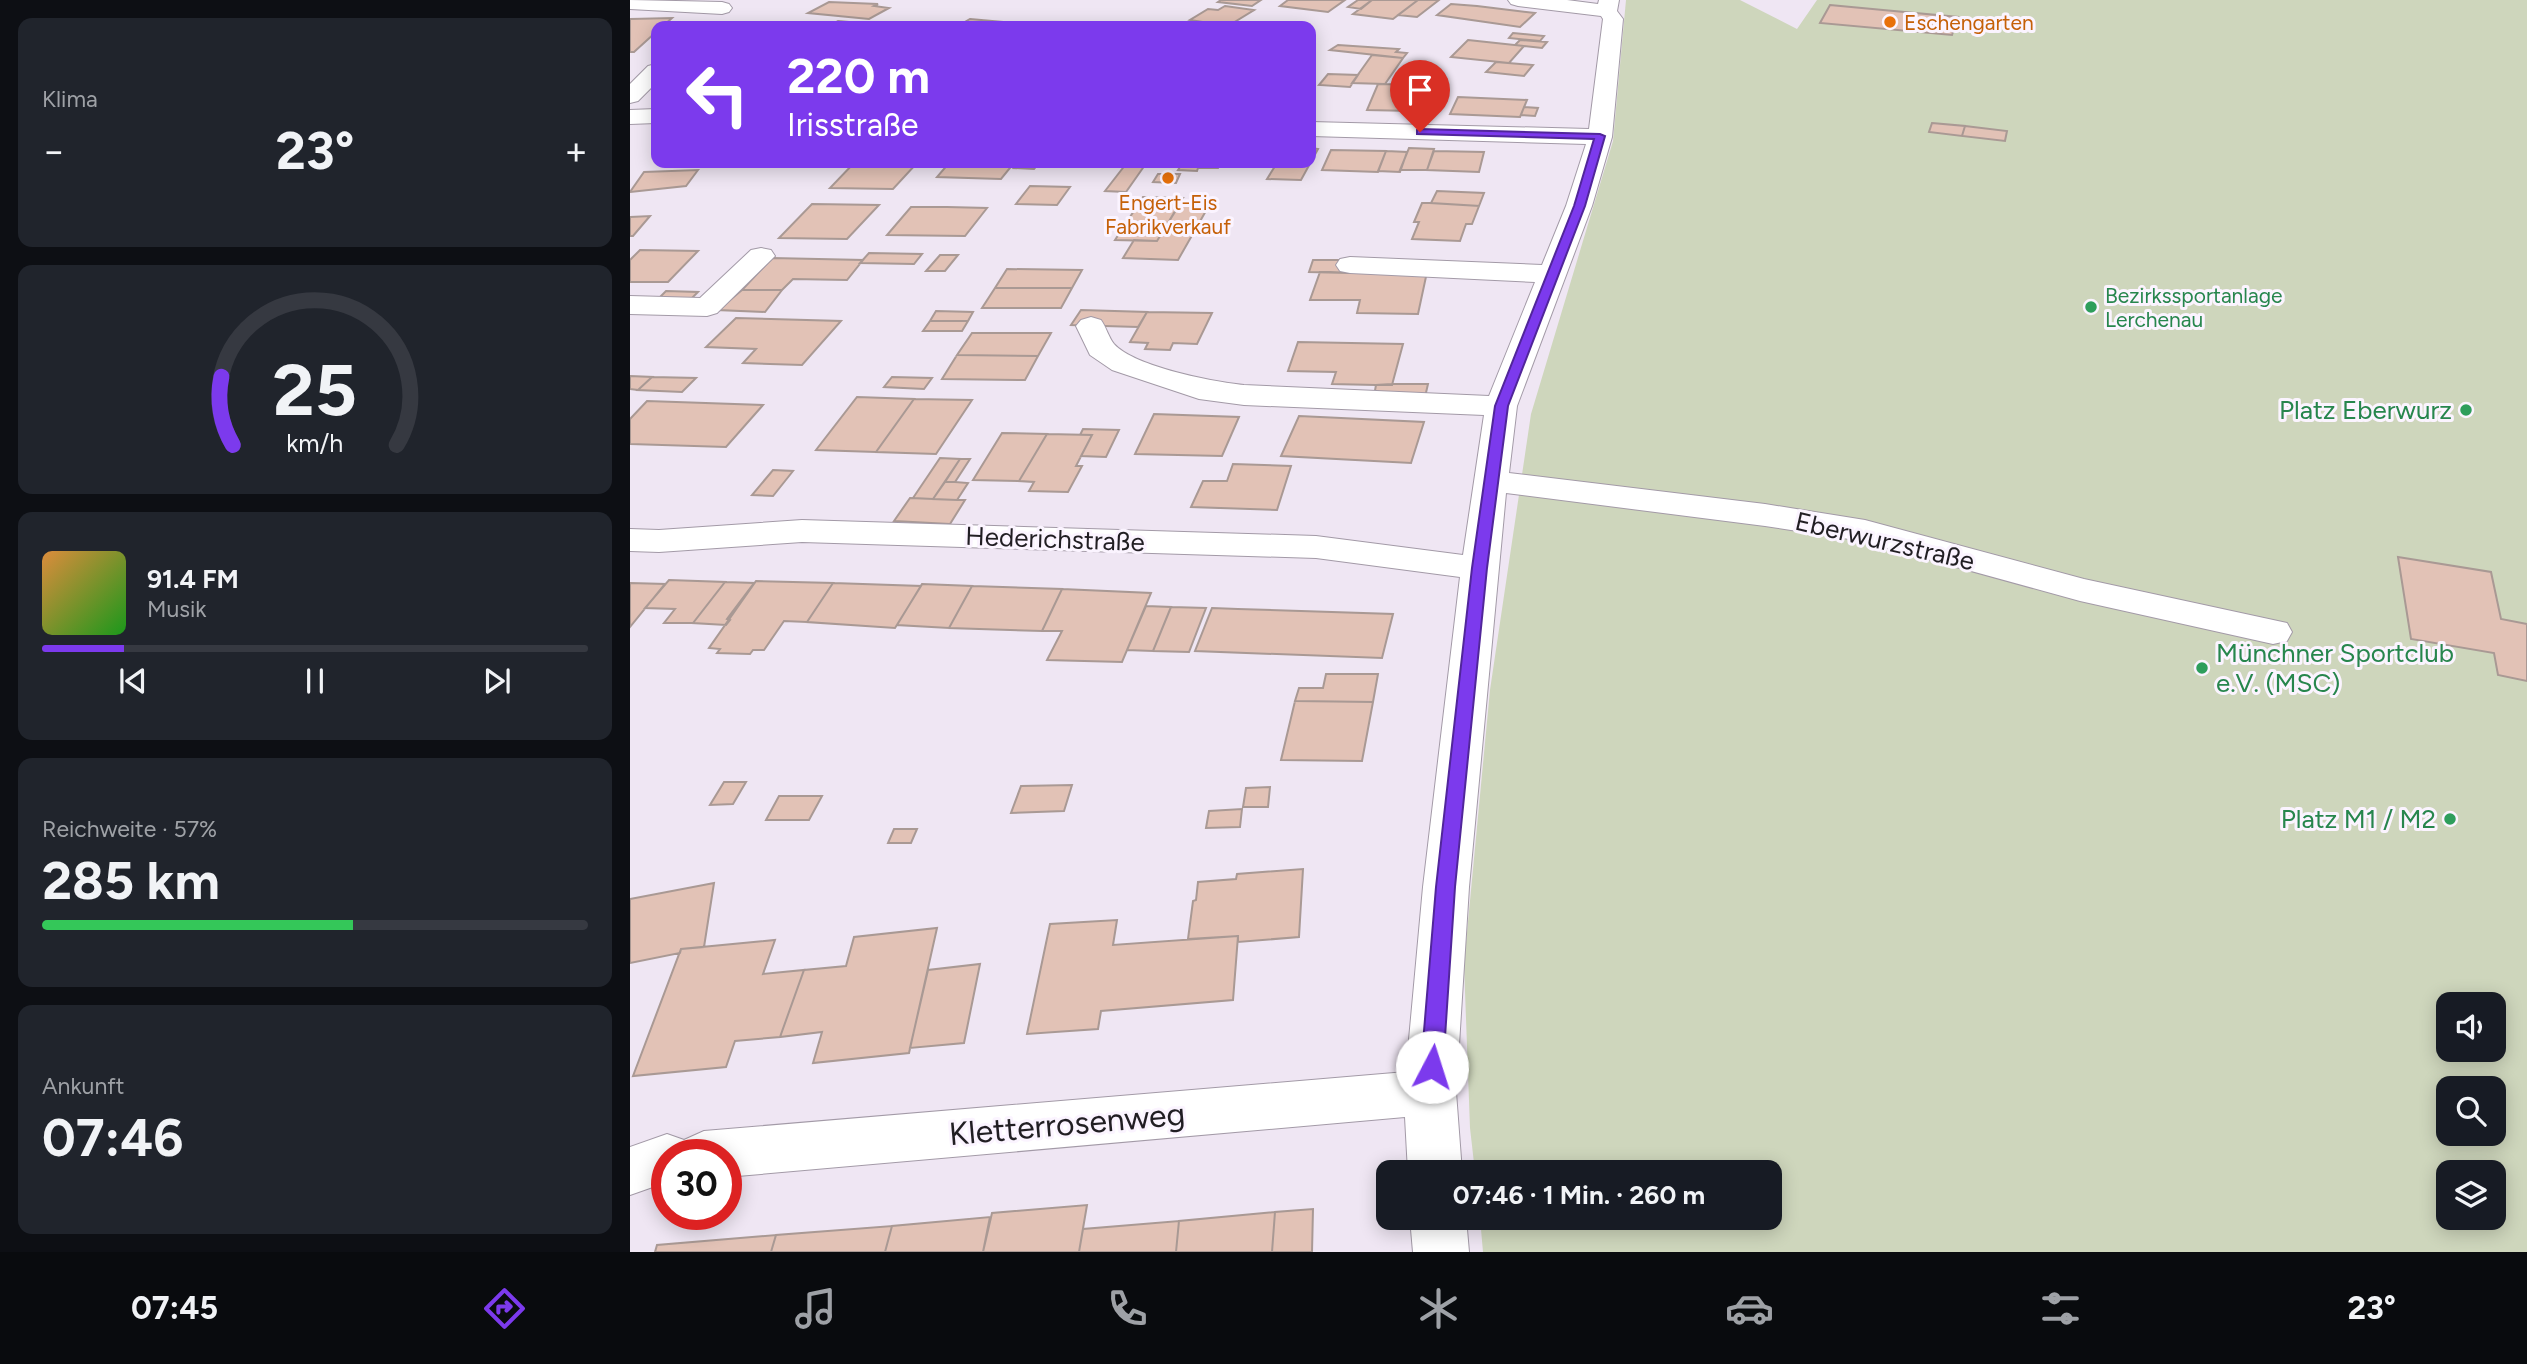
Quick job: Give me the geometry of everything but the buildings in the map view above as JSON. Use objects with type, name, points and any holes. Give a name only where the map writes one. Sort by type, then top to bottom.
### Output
[{"type":"street","points":[[1434,1160],[1430,1092],[1446,887],[1479,568],[1502,406],[1579,206],[1600,136],[1613,19],[1608,5],[1518,0]]},
{"type":"street","points":[[630,3],[727,4]]},
{"type":"street","points":[[708,21],[727,4]]},
{"type":"street","points":[[630,96],[651,76]]},
{"type":"street","points":[[630,117],[651,116]]},
{"type":"street","points":[[1316,129],[1600,136]]},
{"type":"street","points":[[630,305],[707,307],[761,256]]},
{"type":"street","points":[[1350,265],[1553,274]]},
{"type":"street","points":[[1091,326],[1101,349],[1123,363],[1199,390],[1502,406]]},
{"type":"street","name":"Eberwurzstraße","points":[[1492,481],[1765,515],[1865,531],[2080,590],[2226,624],[2273,632]]},
{"type":"street","name":"Hederichstraße","points":[[630,540],[659,541],[802,531],[1315,547],[1479,568]]},
{"type":"street","name":"Kletterrosenweg","points":[[742,1152],[1430,1092]]},
{"type":"street","points":[[630,1171],[651,1164]]},
{"type":"street","points":[[1439,1230],[1441,1252]]},
{"type":"green space","points":[[1626,0],[1740,0],[1797,29],[1817,0],[2527,0],[2527,1252],[1483,1252],[1481,1230],[1782,1230],[1782,1160],[1474,1160],[1464,964],[1490,690],[1531,414],[1613,141]]},
{"type":"place","name":"Eschengarten","points":[[1890,22]]},
{"type":"place","name":"Engert-Eis Fabrikverkauf","points":[[1168,178]]},
{"type":"place","name":"Bezirkssportanlage Lerchenau","points":[[2091,307]]},
{"type":"place","name":"Platz Eberwurz","points":[[2466,410]]},
{"type":"place","name":"Münchner Sportclub e.V. (MSC)","points":[[2202,668]]},
{"type":"place","name":"Platz M1 / M2","points":[[2450,819]]},
{"type":"route","points":[[1420,132],[1600,136],[1579,206],[1502,406],[1479,568],[1446,887],[1432,1067]]}]
